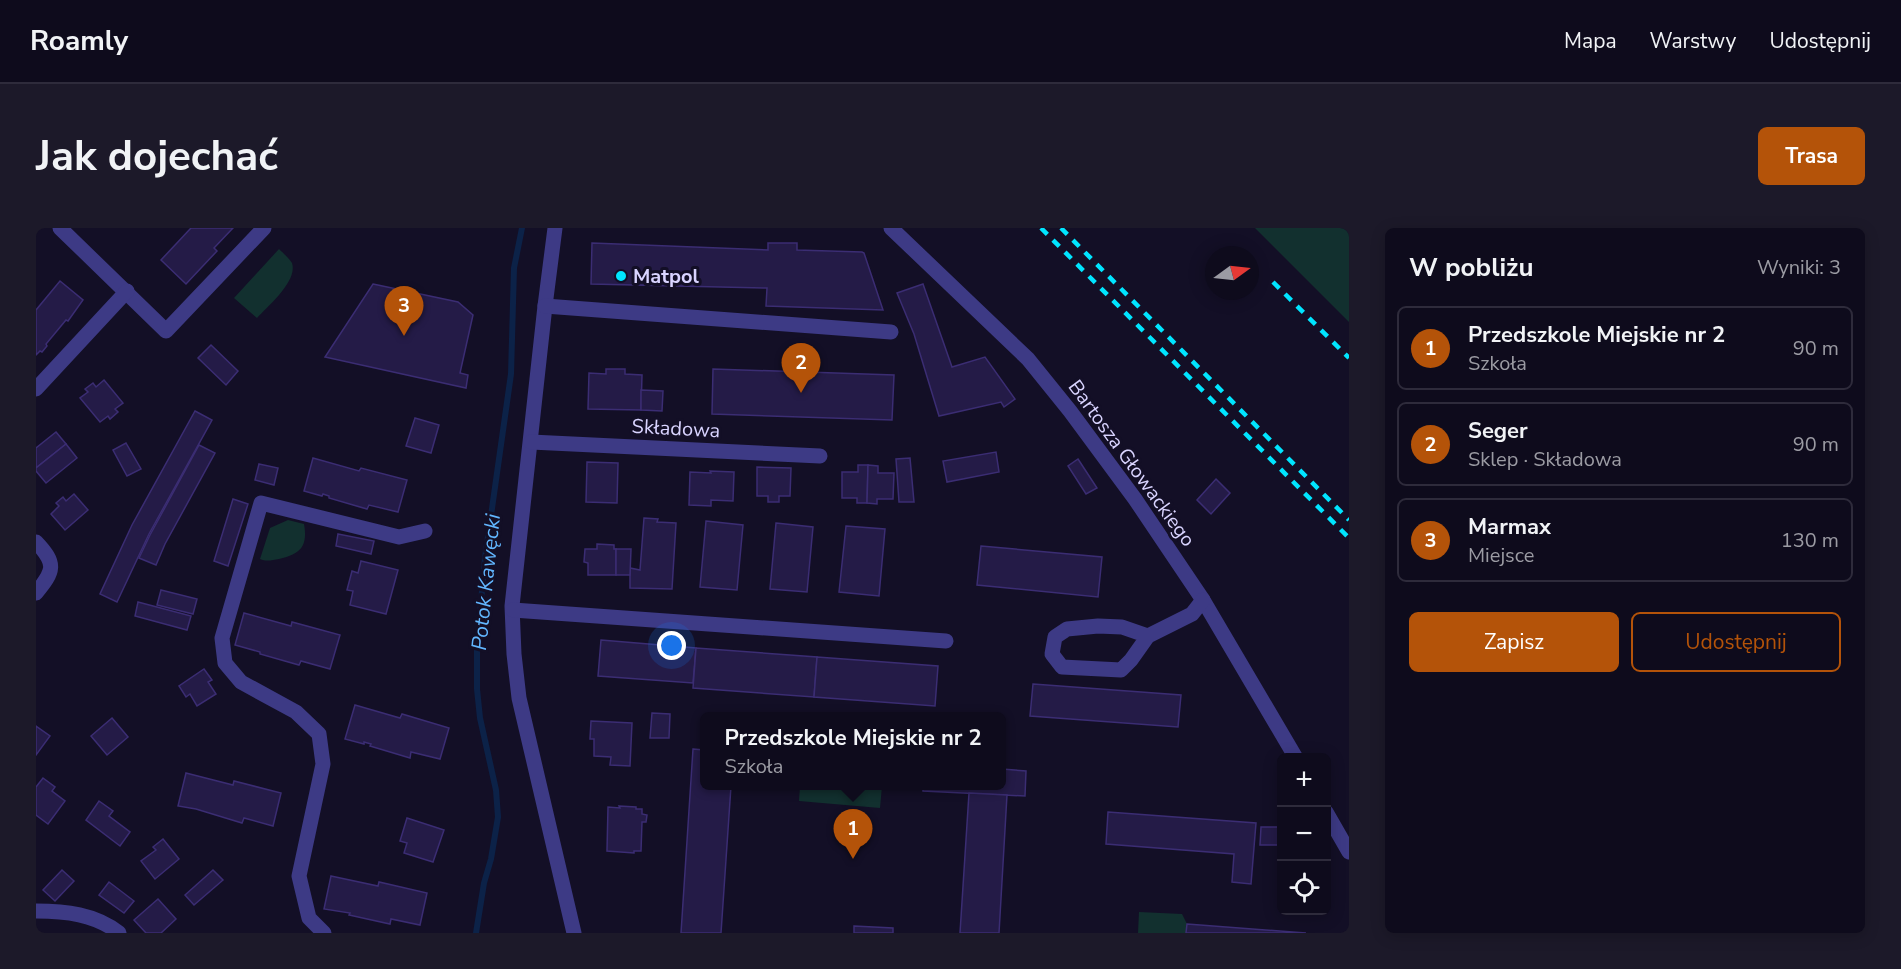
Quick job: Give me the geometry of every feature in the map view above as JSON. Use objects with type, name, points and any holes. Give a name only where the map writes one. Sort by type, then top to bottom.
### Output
[{"type":"street","points":[[60,228],[166,331],[264,228]]},
{"type":"street","points":[[555,228],[513,610],[514,654],[519,698],[574,933]]},
{"type":"street","name":"Bartosza Głowackiego","points":[[891,228],[1028,359],[1070,411],[1135,499],[1203,600],[1293,753]]},
{"type":"street","points":[[36,389],[127,291]]},
{"type":"street","points":[[545,306],[891,332]]},
{"type":"street","name":"Składowa","points":[[531,442],[820,456]]},
{"type":"street","points":[[324,933],[309,918],[299,876],[323,764],[319,734],[296,712],[241,682],[225,663],[222,638],[261,502],[399,537],[425,531]]},
{"type":"street","points":[[36,542],[47,554],[52,565],[48,577],[36,593]]},
{"type":"street","points":[[1148,636],[1122,627],[1067,628],[1055,637],[1052,654],[1062,667],[1121,670],[1148,636],[1192,615],[1203,600]]},
{"type":"street","points":[[513,610],[946,641]]},
{"type":"street","points":[[1331,821],[1349,852]]},
{"type":"street","points":[[36,911],[81,915],[99,921],[119,933]]},
{"type":"green space","points":[[1255,228],[1349,228],[1349,322]]},
{"type":"green space","points":[[279,249],[292,263],[291,278],[281,293],[257,318],[234,298]]},
{"type":"green space","points":[[288,520],[304,524],[305,538],[301,548],[287,557],[260,559],[270,528]]},
{"type":"green space","points":[[800,790],[882,790],[880,808],[799,801]]},
{"type":"green space","points":[[1139,912],[1182,914],[1187,924],[1186,933],[1138,933]]},
{"type":"building","points":[[191,228],[233,228],[214,248],[217,251],[186,284],[161,260]]},
{"type":"building","points":[[592,243],[768,250],[768,243],[797,243],[797,250],[862,252],[883,310],[766,306],[767,288],[591,284]]},
{"type":"building","points":[[60,281],[83,300],[68,321],[66,320],[46,344],[42,352],[36,355],[36,310]]},
{"type":"building","points":[[373,284],[458,302],[473,315],[460,373],[468,375],[466,388],[325,357]]},
{"type":"building","points":[[923,284],[952,367],[985,357],[1015,399],[1004,407],[1001,402],[939,416],[914,334],[897,293]]},
{"type":"building","points":[[211,345],[238,371],[226,385],[198,358]]},
{"type":"building","points":[[606,369],[625,369],[625,374],[642,375],[641,410],[588,409],[589,373],[606,374]]},
{"type":"building","points":[[713,369],[894,375],[892,420],[712,414]]},
{"type":"building","points":[[104,380],[123,403],[115,409],[118,412],[110,419],[108,416],[100,422],[80,398],[88,392],[85,389],[93,383],[96,387]]},
{"type":"building","points":[[641,390],[663,391],[662,411],[641,410]]},
{"type":"building","points":[[195,411],[212,420],[149,534],[117,602],[100,594],[132,525]]},
{"type":"building","points":[[415,418],[439,425],[431,453],[406,446]]},
{"type":"building","points":[[56,432],[66,444],[36,468],[36,448]]},
{"type":"building","points":[[126,443],[141,469],[127,476],[113,450]]},
{"type":"building","points":[[66,444],[77,458],[46,483],[36,468]]},
{"type":"building","points":[[199,445],[215,453],[165,544],[156,565],[139,558],[150,535]]},
{"type":"building","points":[[996,452],[999,472],[947,482],[943,461]]},
{"type":"building","points":[[313,458],[359,471],[361,468],[407,480],[398,512],[369,505],[367,509],[329,498],[323,494],[322,496],[304,491]]},
{"type":"building","points":[[910,458],[914,502],[899,502],[896,459]]},
{"type":"building","points":[[1078,459],[1097,488],[1086,494],[1068,466]]},
{"type":"building","points":[[587,462],[618,463],[617,503],[586,502]]},
{"type":"building","points":[[259,464],[278,468],[274,485],[255,480]]},
{"type":"building","points":[[858,465],[868,465],[867,503],[857,503],[857,498],[842,498],[842,472],[858,472]]},
{"type":"building","points":[[868,465],[878,466],[878,473],[894,473],[893,499],[877,499],[877,504],[867,503]]},
{"type":"building","points":[[757,467],[791,468],[790,496],[779,496],[779,502],[768,502],[768,496],[757,496]]},
{"type":"building","points":[[710,471],[734,472],[733,501],[711,500],[711,506],[689,505],[690,472],[711,473]]},
{"type":"building","points":[[1216,479],[1230,493],[1211,514],[1197,500]]},
{"type":"building","points":[[74,494],[88,510],[65,530],[51,514],[59,506],[56,503],[63,497],[66,501]]},
{"type":"building","points":[[233,499],[248,504],[228,566],[214,561]]},
{"type":"building","points":[[644,518],[658,519],[657,522],[676,523],[672,589],[630,588],[630,568],[640,570]]},
{"type":"building","points":[[706,521],[743,525],[737,590],[700,587]]},
{"type":"building","points":[[776,523],[813,527],[807,592],[770,589]]},
{"type":"building","points":[[846,526],[885,529],[879,596],[839,592]]},
{"type":"building","points":[[338,534],[374,541],[371,554],[336,546]]},
{"type":"building","points":[[597,544],[614,545],[616,575],[588,575],[588,563],[584,562],[585,549],[597,549]]},
{"type":"building","points":[[981,546],[1102,557],[1098,597],[977,585]]},
{"type":"building","points":[[616,549],[631,549],[630,575],[616,575]]},
{"type":"building","points":[[361,561],[398,570],[386,614],[350,605],[353,591],[347,590],[352,571],[358,573]]},
{"type":"building","points":[[161,590],[197,599],[193,614],[157,605]]},
{"type":"building","points":[[138,602],[191,616],[187,630],[135,616]]},
{"type":"building","points":[[244,613],[291,626],[292,622],[340,635],[330,669],[301,661],[299,665],[235,645]]},
{"type":"building","points":[[601,640],[696,648],[693,683],[598,676]]},
{"type":"building","points":[[696,648],[817,657],[814,697],[693,688]]},
{"type":"building","points":[[817,657],[938,666],[935,706],[814,697]]},
{"type":"building","points":[[204,669],[212,680],[208,682],[216,694],[197,706],[190,694],[186,697],[179,686]]},
{"type":"building","points":[[1033,684],[1181,695],[1178,727],[1030,716]]},
{"type":"building","points":[[355,705],[400,718],[402,714],[449,728],[440,759],[411,752],[410,758],[370,746],[371,744],[345,739]]},
{"type":"building","points":[[652,713],[670,714],[669,738],[650,738]]},
{"type":"building","points":[[112,718],[128,737],[107,755],[91,736]]},
{"type":"building","points":[[591,721],[632,723],[630,766],[610,765],[611,757],[594,756],[594,739],[590,739]]},
{"type":"building","points":[[36,726],[50,736],[36,755]]},
{"type":"building","points":[[693,749],[700,750],[700,790],[731,790],[721,933],[681,933]]},
{"type":"building","points":[[1006,769],[1026,771],[1025,796],[923,791],[1006,790]]},
{"type":"building","points":[[186,773],[233,785],[234,781],[281,793],[273,826],[244,818],[242,823],[178,806]]},
{"type":"building","points":[[43,778],[55,787],[52,791],[65,801],[48,824],[36,815],[36,787]]},
{"type":"building","points":[[969,793],[1007,795],[999,933],[960,933]]},
{"type":"building","points":[[99,801],[113,811],[109,816],[130,832],[120,846],[86,820]]},
{"type":"building","points":[[619,806],[636,807],[636,809],[642,809],[642,814],[647,815],[646,822],[642,822],[641,851],[634,851],[634,853],[607,851],[608,807],[620,808]]},
{"type":"building","points":[[1108,812],[1256,823],[1251,884],[1232,882],[1234,854],[1106,844]]},
{"type":"building","points":[[407,818],[444,830],[433,862],[404,853],[407,843],[400,841]]},
{"type":"building","points":[[1261,827],[1277,827],[1277,845],[1260,845]]},
{"type":"building","points":[[163,839],[179,859],[155,879],[141,861],[156,850],[153,847]]},
{"type":"building","points":[[62,870],[74,881],[55,901],[43,890]]},
{"type":"building","points":[[213,870],[223,880],[194,905],[185,895]]},
{"type":"building","points":[[331,876],[378,886],[379,882],[427,893],[420,925],[391,919],[390,924],[349,915],[350,913],[324,909]]},
{"type":"building","points":[[109,882],[134,901],[124,913],[99,895]]},
{"type":"building","points":[[158,899],[176,919],[161,933],[146,933],[134,920]]},
{"type":"building","points":[[1187,924],[1306,933],[1186,933]]},
{"type":"building","points":[[854,926],[893,928],[893,933],[854,933]]},
{"type":"waterway","name":"Potok Kawęcki","points":[[476,933],[498,817],[496,790],[480,718],[477,646],[485,558],[511,374],[514,268],[522,228]]},
{"type":"railway","points":[[1041,228],[1349,538]]},
{"type":"railway","points":[[1061,228],[1349,520]]},
{"type":"railway","points":[[1273,282],[1349,358]]},
{"type":"place","name":"Matpol","points":[[621,276]]},
{"type":"place","name":"Marmax","points":[[404,336]]},
{"type":"place","name":"Seger","points":[[801,393]]},
{"type":"place","name":"Przedszkole Miejskie nr 2","points":[[853,859]]}]
